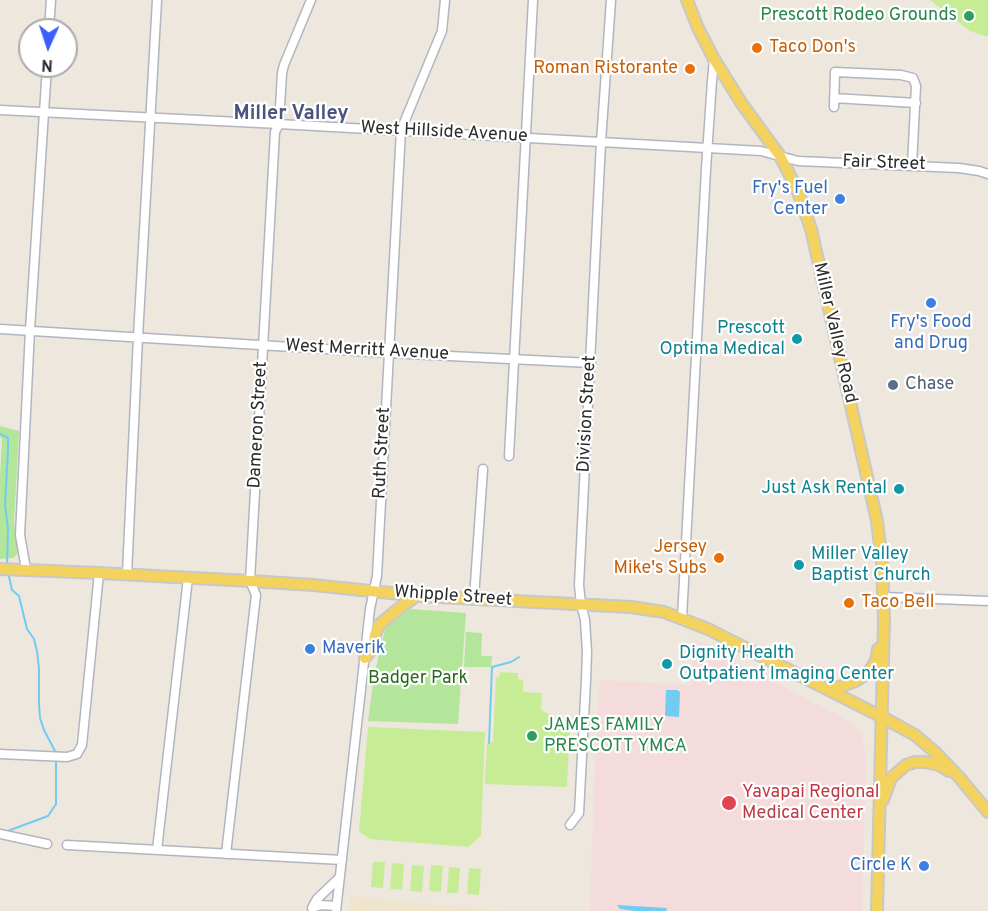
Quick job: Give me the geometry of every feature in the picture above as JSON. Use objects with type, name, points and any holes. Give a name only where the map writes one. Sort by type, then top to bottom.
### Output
[{"type":"main road","name":"Miller Valley Road","points":[[687,0],[714,59],[742,104],[780,156],[797,189],[811,229],[877,521],[884,597],[877,911]]},
{"type":"main road","name":"Whipple Street","points":[[0,569],[250,581],[416,596],[631,607],[664,612],[708,629],[915,735],[959,777],[988,812]]},
{"type":"main road","points":[[365,658],[373,648],[379,625],[416,596]]},
{"type":"main road","points":[[830,690],[856,681],[868,673],[876,661],[879,643],[884,632]]},
{"type":"main road","points":[[880,809],[891,777],[906,765],[926,762],[939,765],[959,777]]},
{"type":"street","points":[[50,18],[51,0]]},
{"type":"street","points":[[127,574],[157,0]]},
{"type":"street","name":"Dameron Street","points":[[226,854],[256,595],[250,581],[275,132],[279,123],[284,64],[311,0]]},
{"type":"street","name":"Ruth Street","points":[[336,908],[365,658],[377,576],[401,130],[442,31],[445,0]]},
{"type":"street","points":[[509,456],[533,0]]},
{"type":"street","name":"Division Street","points":[[570,825],[579,813],[586,690],[585,620],[579,585],[601,141],[611,0]]},
{"type":"street","points":[[682,618],[714,59]]},
{"type":"street","points":[[912,165],[916,103],[916,86],[913,78],[901,75],[835,72],[834,103],[916,103]]},
{"type":"street","points":[[26,569],[20,535],[46,78]]},
{"type":"street","name":"West Hillside Avenue","points":[[0,110],[601,141],[759,151],[780,156]]},
{"type":"street","name":"Fair Street","points":[[780,156],[798,161],[959,168],[988,174]]},
{"type":"street","name":"West Merritt Avenue","points":[[0,329],[591,363]]},
{"type":"street","points":[[474,598],[483,469]]},
{"type":"street","points":[[0,754],[67,757],[77,754],[82,745],[99,573]]},
{"type":"street","points":[[157,850],[188,578]]},
{"type":"street","points":[[884,597],[988,602]]},
{"type":"street","points":[[0,834],[47,844]]},
{"type":"street","points":[[68,845],[342,860]]},
{"type":"street","points":[[311,909],[317,899],[339,878]]},
{"type":"street","points":[[311,909],[321,905],[336,908]]},
{"type":"shaded area","name":"Yavapai Regional Medical Center","points":[[694,639],[728,659],[844,718],[861,733],[866,754],[862,911],[590,911],[600,680],[691,685]]},
{"type":"shaded area","points":[[350,896],[504,911],[348,911]]},
{"type":"green space","name":"Prescott Rodeo Grounds","points":[[930,0],[988,0],[988,37],[970,31]]},
{"type":"green space","points":[[0,426],[19,431],[14,523],[18,549],[14,558],[0,559],[2,438],[0,437]]},
{"type":"green space","name":"Badger Park","points":[[411,609],[466,613],[458,724],[368,721],[374,676],[385,629],[400,615]]},
{"type":"green space","points":[[466,632],[482,633],[481,656],[492,656],[491,667],[464,667]]},
{"type":"green space","name":"JAMES FAMILY PRESCOTT YMCA","points":[[500,672],[518,673],[518,679],[523,680],[523,692],[542,693],[541,710],[550,715],[553,728],[570,729],[567,787],[485,784],[487,743],[493,742],[496,677],[499,677]]},
{"type":"green space","points":[[368,727],[485,732],[481,836],[468,847],[370,839],[361,833],[359,831]]},
{"type":"green space","points":[[373,862],[385,862],[383,888],[371,887]]},
{"type":"green space","points":[[392,863],[404,864],[402,890],[390,889]]},
{"type":"green space","points":[[412,865],[424,866],[422,892],[410,891]]},
{"type":"green space","points":[[431,865],[443,866],[441,892],[429,891]]},
{"type":"green space","points":[[449,867],[460,868],[458,893],[447,893]]},
{"type":"green space","points":[[469,868],[481,869],[479,895],[467,894]]},
{"type":"water","points":[[666,690],[680,692],[679,717],[665,716]]},
{"type":"water","points":[[617,905],[667,908],[666,911],[635,911],[620,909]]},
{"type":"waterway","points":[[0,434],[8,438],[5,505],[8,529],[7,567]]},
{"type":"waterway","points":[[8,572],[12,590],[19,596],[27,629],[34,639],[39,669],[40,718],[56,753]]},
{"type":"waterway","points":[[489,743],[492,667],[511,662],[519,657]]},
{"type":"waterway","points":[[5,832],[48,816],[56,804],[56,759]]},
{"type":"place","name":"Prescott Rodeo Grounds","points":[[969,16]]},
{"type":"place","name":"Taco Don's","points":[[757,48]]},
{"type":"place","name":"Roman Ristorante","points":[[690,69]]},
{"type":"place","name":"Fry's Fuel Center","points":[[840,199]]},
{"type":"place","name":"Fry's Food and Drug","points":[[931,303]]},
{"type":"place","name":"Prescott Optima Medical","points":[[797,339]]},
{"type":"place","name":"Chase","points":[[893,385]]},
{"type":"place","name":"Just Ask Rental","points":[[899,489]]},
{"type":"place","name":"Jersey Mike's Subs","points":[[719,558]]},
{"type":"place","name":"Miller Valley Baptist Church","points":[[799,565]]},
{"type":"place","name":"Taco Bell","points":[[849,603]]},
{"type":"place","name":"Maverik","points":[[310,649]]},
{"type":"place","name":"Dignity Health Outpatient Imaging Center","points":[[667,664]]},
{"type":"place","name":"JAMES FAMILY PRESCOTT YMCA","points":[[532,736]]},
{"type":"place","name":"Yavapai Regional Medical Center","points":[[729,803]]},
{"type":"place","name":"Circle K","points":[[924,866]]},
{"type":"district","name":"Miller Valley","points":[[291,115]]}]
